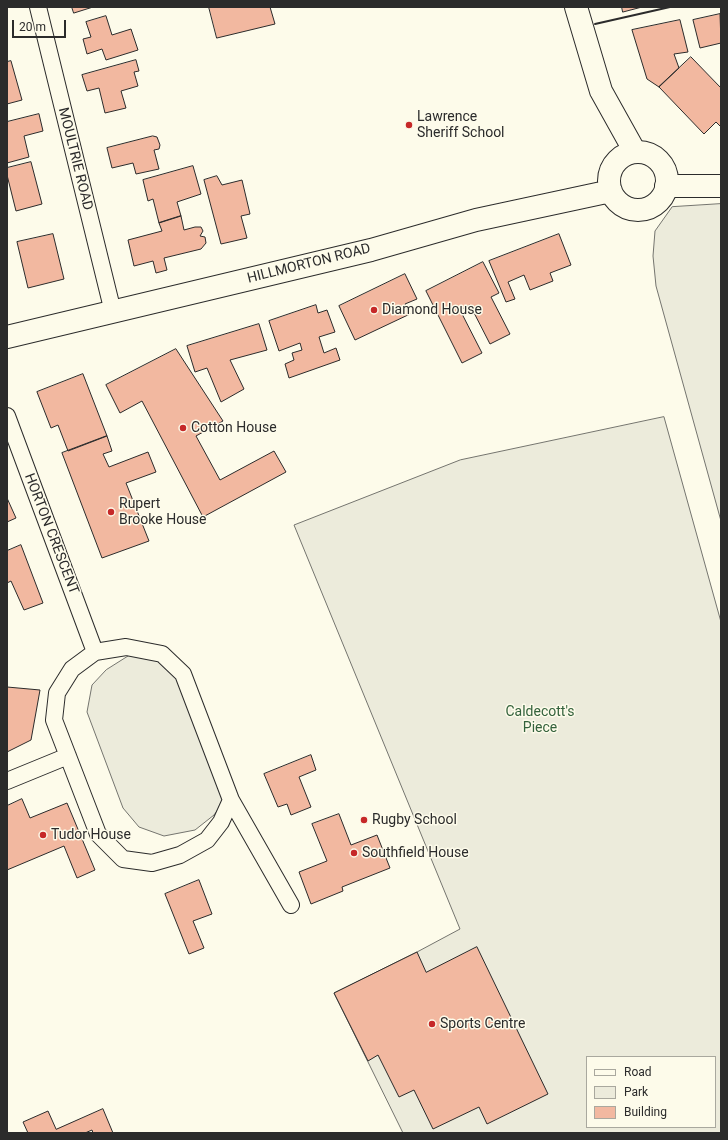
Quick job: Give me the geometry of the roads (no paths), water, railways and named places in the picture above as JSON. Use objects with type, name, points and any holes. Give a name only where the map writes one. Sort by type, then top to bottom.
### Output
[{"type":"main road","points":[[576,7],[601,90],[635,152]]},
{"type":"main road","points":[[635,152],[644,153],[659,162],[666,178],[666,186],[658,202],[642,209],[634,209],[623,205],[614,198],[609,182],[614,165],[627,154],[635,152]]},
{"type":"main road","points":[[666,186],[721,186]]},
{"type":"main road","name":"HILLMORTON ROAD","points":[[7,337],[371,250],[476,220],[611,191]]},
{"type":"street","name":"MOULTRIE ROAD","points":[[38,7],[113,312]]},
{"type":"street","name":"HORTON CRESCENT","points":[[7,416],[95,652]]},
{"type":"street","points":[[230,800],[221,822],[207,840],[180,855],[152,863],[123,859],[98,834],[54,720],[56,693],[72,669],[95,652],[126,647],[162,654],[183,674],[230,800],[291,906]]},
{"type":"street","points":[[7,781],[68,756]]},
{"type":"place","name":"Lawrence Sheriff School","points":[[409,125]]},
{"type":"place","name":"Diamond House","points":[[374,310]]},
{"type":"place","name":"Cotton House","points":[[183,428]]},
{"type":"place","name":"Rupert Brooke House","points":[[111,512]]},
{"type":"place","name":"Rugby School","points":[[364,820]]},
{"type":"place","name":"Tudor House","points":[[43,835]]},
{"type":"place","name":"Southfield House","points":[[354,853]]},
{"type":"place","name":"Sports Centre","points":[[432,1024]]},
{"type":"park label","name":"Caldecott's Piece","points":[[540,720]]}]
